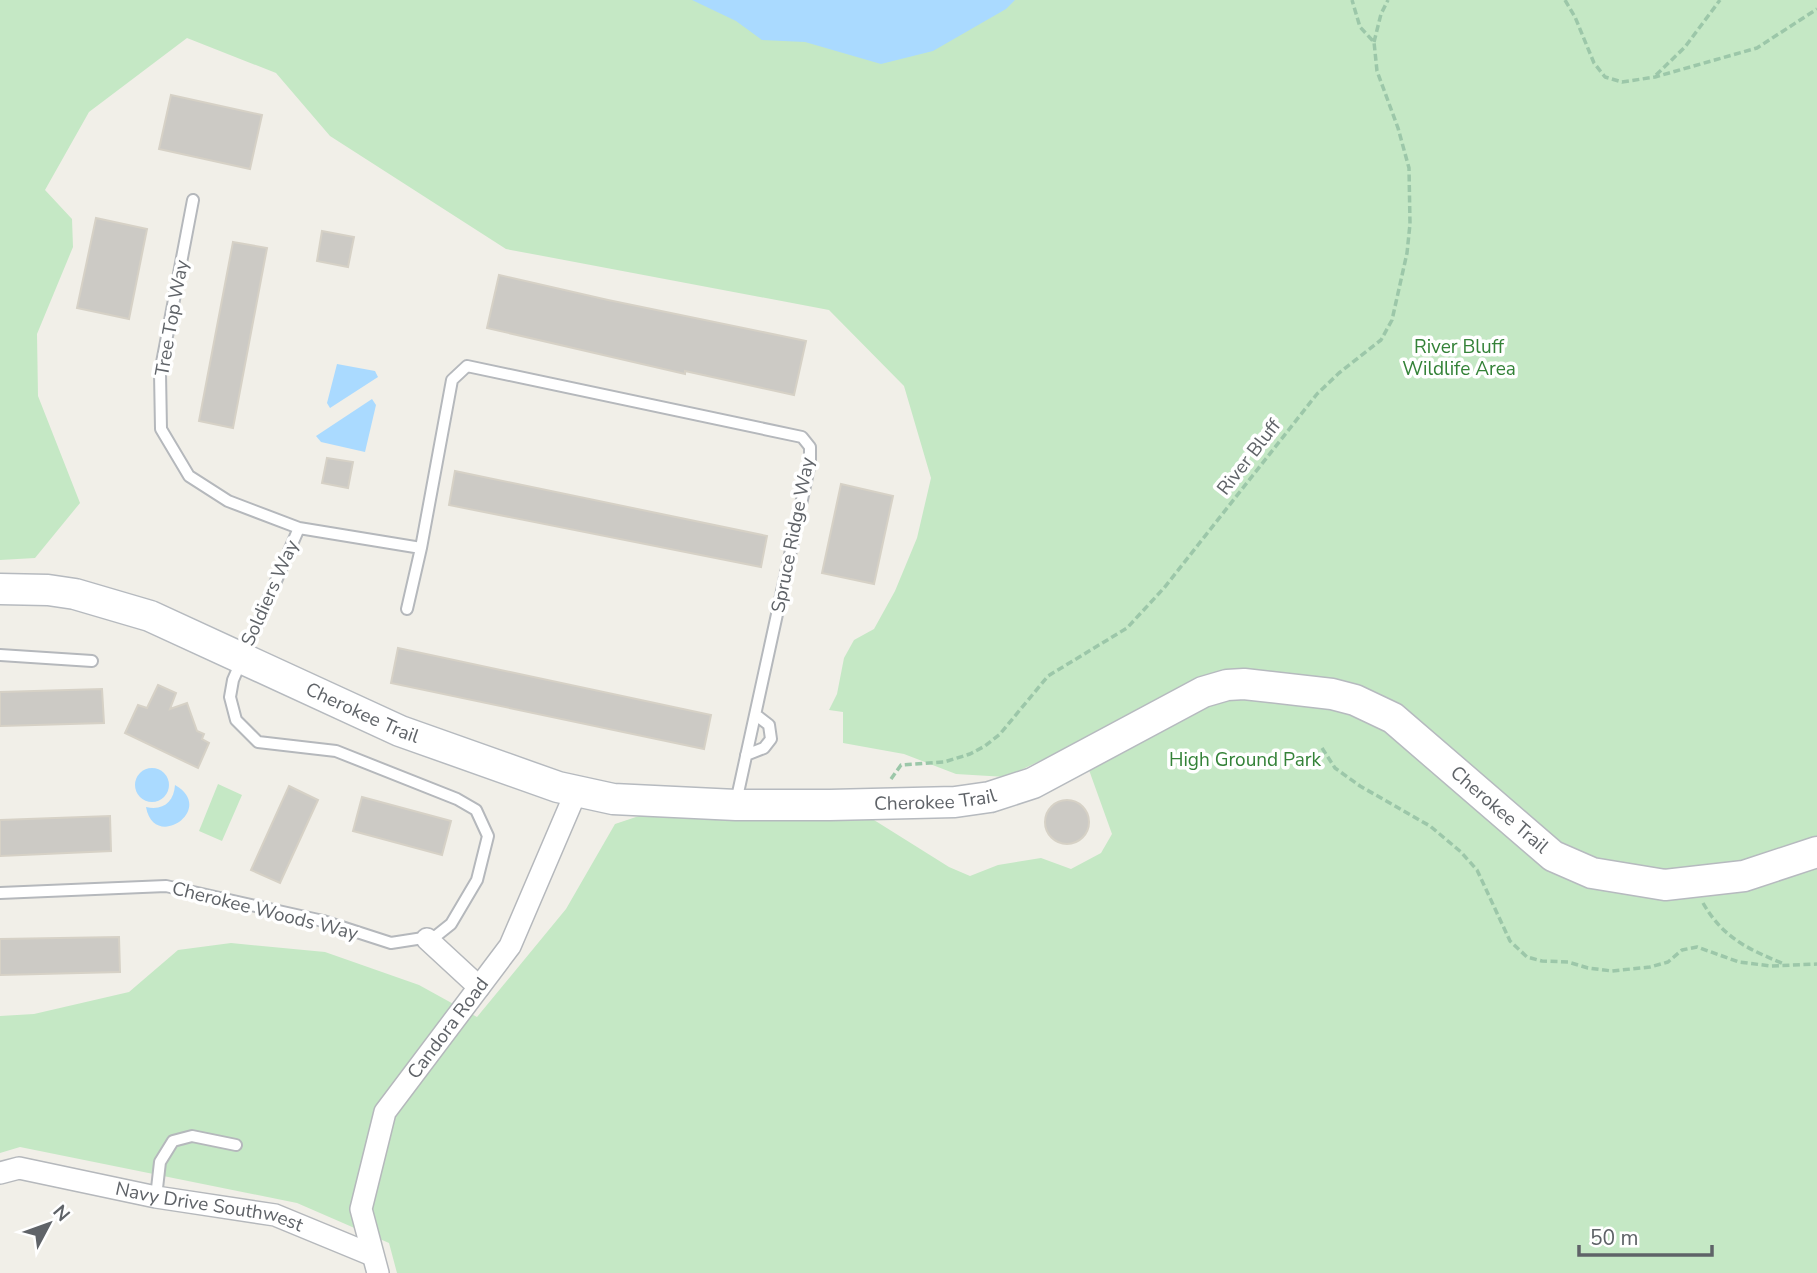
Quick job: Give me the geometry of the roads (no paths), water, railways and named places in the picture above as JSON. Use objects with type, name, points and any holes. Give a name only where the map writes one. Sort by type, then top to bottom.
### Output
[{"type":"street","name":"Cherokee Trail","points":[[0,589],[48,590],[150,616],[400,731],[576,792],[613,799],[736,805],[955,802],[1007,792],[1033,783],[1203,692],[1227,685],[1244,684],[1332,694],[1355,700],[1393,718],[1553,856],[1592,873],[1665,885],[1744,876],[1817,852]]},
{"type":"street","name":"Candora Road","points":[[375,1264],[361,1209],[385,1112],[510,946],[576,792]]},
{"type":"street","points":[[427,939],[479,987]]},
{"type":"street","name":"Navy Drive Southwest","points":[[0,1173],[19,1168],[156,1197],[275,1215],[375,1264]]},
{"type":"lane","name":"Tree Top Way","points":[[193,200],[160,373],[161,429],[190,476],[228,501],[299,528],[421,548]]},
{"type":"lane","name":"Spruce Ridge Way","points":[[421,548],[452,380],[467,366],[802,437],[810,447],[810,463],[736,805]]},
{"type":"lane","name":"Soldiers Way","points":[[241,658],[299,528]]},
{"type":"lane","points":[[407,609],[421,548]]},
{"type":"lane","points":[[0,655],[92,661]]},
{"type":"lane","points":[[241,658],[230,697],[236,720],[258,742],[336,751],[457,799],[476,810],[488,836],[477,880],[450,924],[436,936],[427,939]]},
{"type":"lane","points":[[747,755],[764,748],[771,739],[769,725],[756,715]]},
{"type":"lane","name":"Cherokee Woods Way","points":[[0,894],[166,886],[323,921],[391,943],[427,939]]},
{"type":"lane","points":[[156,1197],[160,1162],[173,1141],[192,1136],[236,1145]]},
{"type":"water","points":[[692,0],[1015,0],[1006,9],[933,51],[881,64],[805,42],[762,40],[736,21]]},
{"type":"water","points":[[337,364],[375,371],[378,377],[330,408],[327,403]]},
{"type":"water","points":[[372,399],[376,405],[365,452],[321,442],[316,436]]},
{"type":"water","points":[[152,768],[164,773],[169,785],[164,797],[152,802],[140,797],[135,785],[140,773]]},
{"type":"water","points":[[175,785],[186,795],[189,805],[186,814],[179,822],[160,826],[151,820],[146,807],[158,808],[166,804]]},
{"type":"park label","name":"River Bluff Wildlife Area","points":[[1459,358]]},
{"type":"park label","name":"High Ground Park","points":[[1245,760]]}]
